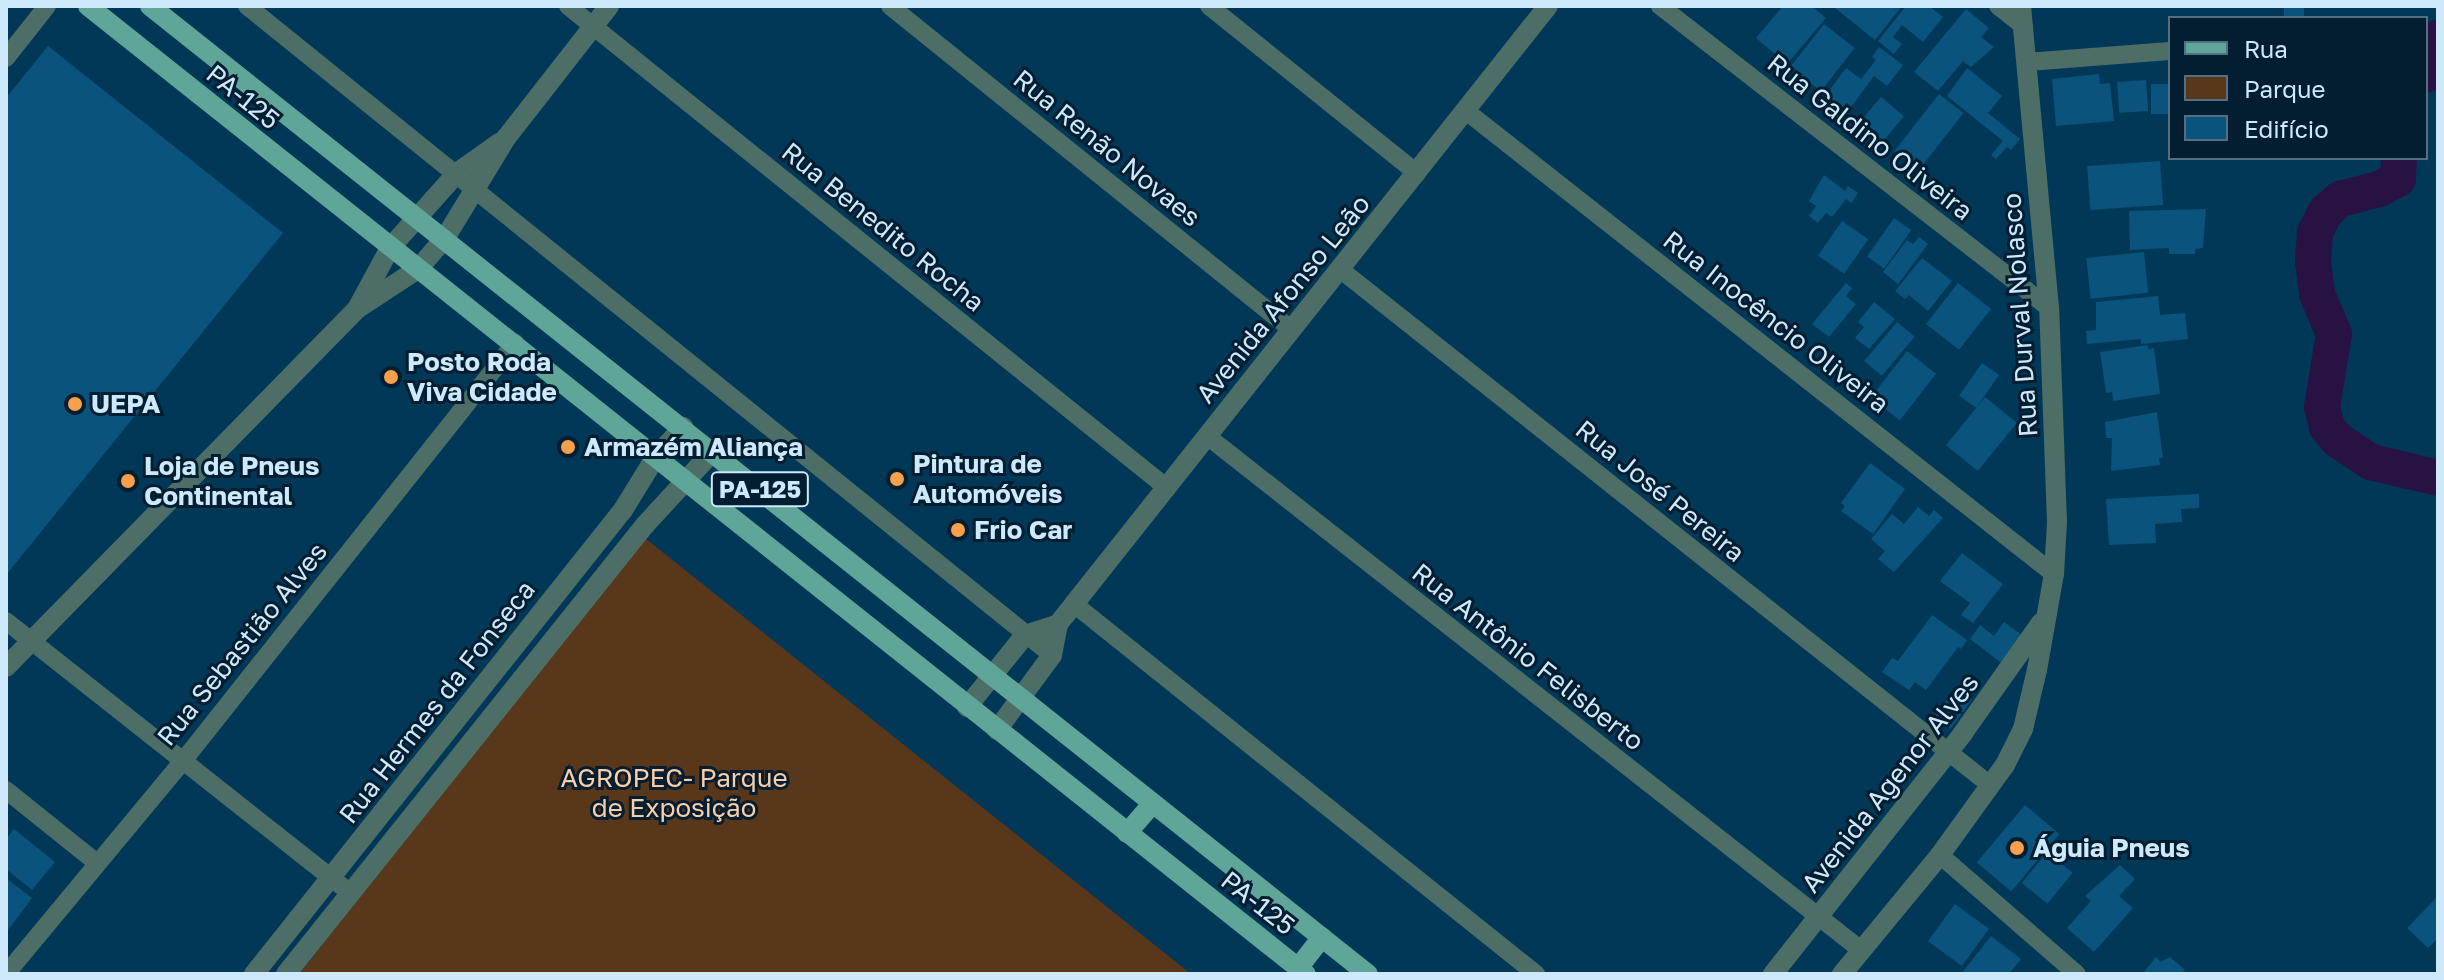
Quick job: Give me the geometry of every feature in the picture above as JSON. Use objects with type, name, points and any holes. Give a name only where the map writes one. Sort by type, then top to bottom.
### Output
[{"type":"main road","name":"PA-125","points":[[88,6],[1302,971]]},
{"type":"main road","name":"PA-125","points":[[150,6],[1368,974]]},
{"type":"main road","points":[[1127,833],[1152,804]]},
{"type":"main road","points":[[1302,971],[1322,937]]},
{"type":"street","points":[[6,58],[47,6]]},
{"type":"street","points":[[247,6],[1052,655]]},
{"type":"street","name":"Rua Benedito Rocha","points":[[568,6],[1167,488]]},
{"type":"street","points":[[6,667],[357,309],[418,269],[445,238],[478,190],[506,138],[609,6]]},
{"type":"street","name":"Rua Renão Novaes","points":[[890,6],[1292,330]]},
{"type":"street","points":[[1209,6],[1417,173]]},
{"type":"street","name":"Rua Galdino Oliveira","points":[[1660,6],[2049,308]]},
{"type":"street","points":[[1998,6],[2022,16]]},
{"type":"street","name":"Avenida Afonso Leão","points":[[997,730],[1052,655],[1058,624],[1466,111],[1542,8]]},
{"type":"street","name":"Rua Durval Nolasco","points":[[1842,974],[1940,855],[2016,747],[2023,729],[2054,574],[2057,522],[2049,308],[2022,16]]},
{"type":"street","points":[[2027,62],[2168,51]]},
{"type":"street","name":"Rua Inocêncio Oliveira","points":[[1466,111],[2054,574]]},
{"type":"street","points":[[357,309],[390,248],[457,173],[506,138]]},
{"type":"street","name":"Rua José Pereira","points":[[1341,270],[1947,754],[1990,785]]},
{"type":"street","name":"Rua Sebastião Alves","points":[[6,974],[183,761],[515,343]]},
{"type":"street","name":"Rua Hermes da Fonseca","points":[[254,974],[623,510],[655,458],[683,427]]},
{"type":"street","name":"Rua Antônio Felisberto","points":[[1207,436],[1861,950]]},
{"type":"street","points":[[286,974],[645,525],[713,451]]},
{"type":"street","points":[[1074,604],[1536,974]]},
{"type":"street","name":"Avenida Agenor Alves","points":[[1773,974],[1947,754],[2044,620]]},
{"type":"street","points":[[6,621],[351,893]]},
{"type":"street","points":[[967,707],[1025,635],[1058,624]]},
{"type":"street","points":[[6,790],[96,862]]},
{"type":"street","points":[[1940,855],[2077,974]]},
{"type":"green space","name":"AGROPEC- Parque de Exposição","points":[[645,538],[1191,974],[299,974]]},
{"type":"building","points":[[1783,6],[1812,6],[1826,18],[1787,64],[1756,38]]},
{"type":"building","points":[[1836,6],[1902,6],[1875,40]]},
{"type":"building","points":[[1906,6],[1929,6],[1943,17],[1923,42],[1902,25],[1893,37],[1902,44],[1894,54],[1878,41]]},
{"type":"building","points":[[2284,6],[2304,6],[2304,16],[2284,16]]},
{"type":"building","points":[[1966,9],[1989,28],[1981,37],[1994,47],[1971,67],[1963,61],[1938,91],[1914,72]]},
{"type":"building","points":[[1824,24],[1855,48],[1821,91],[1790,67]]},
{"type":"building","name":"UEPA","points":[[48,46],[283,233],[6,575],[6,98]]},
{"type":"building","points":[[1879,47],[1903,65],[1887,86],[1874,76],[1848,111],[1826,95],[1846,68],[1861,79],[1876,60],[1872,57]]},
{"type":"building","points":[[1967,68],[2002,96],[1988,113],[2020,139],[2011,150],[2007,147],[1996,159],[1991,155],[2003,141],[1947,96]]},
{"type":"building","points":[[2099,74],[2100,84],[2110,83],[2114,121],[2056,126],[2052,79]]},
{"type":"building","points":[[2146,80],[2148,111],[2119,113],[2117,82]]},
{"type":"building","points":[[2151,84],[2168,84],[2168,114],[2151,114]]},
{"type":"building","points":[[1939,94],[1963,113],[1918,171],[1894,152]]},
{"type":"building","points":[[1881,97],[1904,116],[1880,145],[1857,125]]},
{"type":"building","points":[[2160,161],[2163,205],[2090,210],[2087,166]]},
{"type":"building","points":[[1824,175],[1845,191],[1848,186],[1858,193],[1851,203],[1846,199],[1832,217],[1826,213],[1818,223],[1809,216],[1816,206],[1809,201]]},
{"type":"building","points":[[2206,209],[2203,248],[2195,249],[2195,254],[2169,254],[2169,248],[2130,250],[2129,211]]},
{"type":"building","points":[[1894,218],[1911,230],[1884,269],[1867,257]]},
{"type":"building","points":[[1842,221],[1868,239],[1844,274],[1818,255]]},
{"type":"building","points":[[1919,237],[1928,244],[1898,284],[1883,272],[1907,240],[1913,244]]},
{"type":"building","points":[[2144,252],[2148,293],[2091,299],[2086,258]]},
{"type":"building","points":[[1922,258],[1952,281],[1928,311],[1909,295],[1905,299],[1895,291]]},
{"type":"building","points":[[1846,283],[1852,288],[1846,296],[1856,304],[1829,337],[1812,324]]},
{"type":"building","points":[[1958,283],[1991,309],[1959,350],[1926,324]]},
{"type":"building","points":[[2158,296],[2160,315],[2185,313],[2188,339],[2141,344],[2141,339],[2087,344],[2086,331],[2096,330],[2096,302]]},
{"type":"building","points":[[1874,302],[1895,319],[1869,349],[1855,338],[1864,327],[1858,322]]},
{"type":"building","points":[[1897,322],[1915,337],[1882,376],[1864,361]]},
{"type":"building","points":[[2148,345],[2148,349],[2154,348],[2160,394],[2113,401],[2112,392],[2106,393],[2100,352]]},
{"type":"building","points":[[1907,351],[1936,374],[1900,420],[1871,397]]},
{"type":"building","points":[[1982,363],[1999,375],[1976,408],[1959,396]]},
{"type":"building","points":[[1985,397],[2017,423],[1978,471],[1946,445]]},
{"type":"building","points":[[2157,412],[2163,458],[2159,458],[2160,465],[2111,471],[2112,438],[2106,438],[2105,422]]},
{"type":"building","points":[[1870,463],[1905,489],[1873,534],[1841,511],[1845,506],[1841,503]]},
{"type":"building","points":[[2199,494],[2199,508],[2181,509],[2182,522],[2155,524],[2156,543],[2109,545],[2106,499]]},
{"type":"building","points":[[1918,507],[1929,516],[1934,510],[1943,518],[1894,572],[1878,559],[1885,551],[1871,539],[1892,514],[1904,524]]},
{"type":"building","points":[[1962,553],[2003,584],[1973,623],[1961,615],[1970,603],[1940,581]]},
{"type":"building","points":[[1932,615],[1967,640],[1961,649],[1958,647],[1926,690],[1915,682],[1909,690],[1882,672],[1892,658],[1898,661]]},
{"type":"building","points":[[2004,622],[2023,636],[2003,664],[1970,639],[1980,625],[1994,636]]},
{"type":"building","points":[[1956,688],[1972,700],[1950,729],[1934,717]]},
{"type":"building","name":"Águia Pneus","points":[[2025,805],[2059,834],[2011,891],[1977,862]]},
{"type":"building","points":[[14,829],[55,862],[32,890],[6,869],[6,839]]},
{"type":"building","points":[[2047,852],[2073,873],[2047,904],[2022,883]]},
{"type":"building","points":[[2120,865],[2135,879],[2119,896],[2133,908],[2094,952],[2067,928],[2091,901],[2085,896]]},
{"type":"building","points":[[6,878],[32,898],[8,930],[6,928]]},
{"type":"building","points":[[2438,896],[2438,938],[2428,948],[2407,928]]},
{"type":"building","points":[[1955,904],[1989,929],[1962,966],[1928,941]]},
{"type":"building","points":[[1991,936],[2021,959],[2009,974],[1961,974]]},
{"type":"building","points":[[2156,957],[2161,962],[2170,957],[2185,970],[2182,974],[2147,974],[2144,972]]},
{"type":"waterway","points":[[2428,69],[2438,38]]},
{"type":"waterway","points":[[2399,160],[2398,179],[2379,189],[2340,199],[2326,211],[2315,233],[2313,261],[2317,294],[2334,334],[2322,407],[2327,427],[2338,440],[2371,462],[2438,478]]},
{"type":"place","name":"Posto Roda Viva Cidade","points":[[391,377]]},
{"type":"place","name":"UEPA","points":[[75,404]]},
{"type":"place","name":"Armazém Aliança","points":[[568,447]]},
{"type":"place","name":"Pintura de Automóveis","points":[[897,479]]},
{"type":"place","name":"Loja de Pneus Continental","points":[[128,481]]},
{"type":"place","name":"Frio Car","points":[[958,530]]},
{"type":"place","name":"Águia Pneus","points":[[2017,848]]}]
